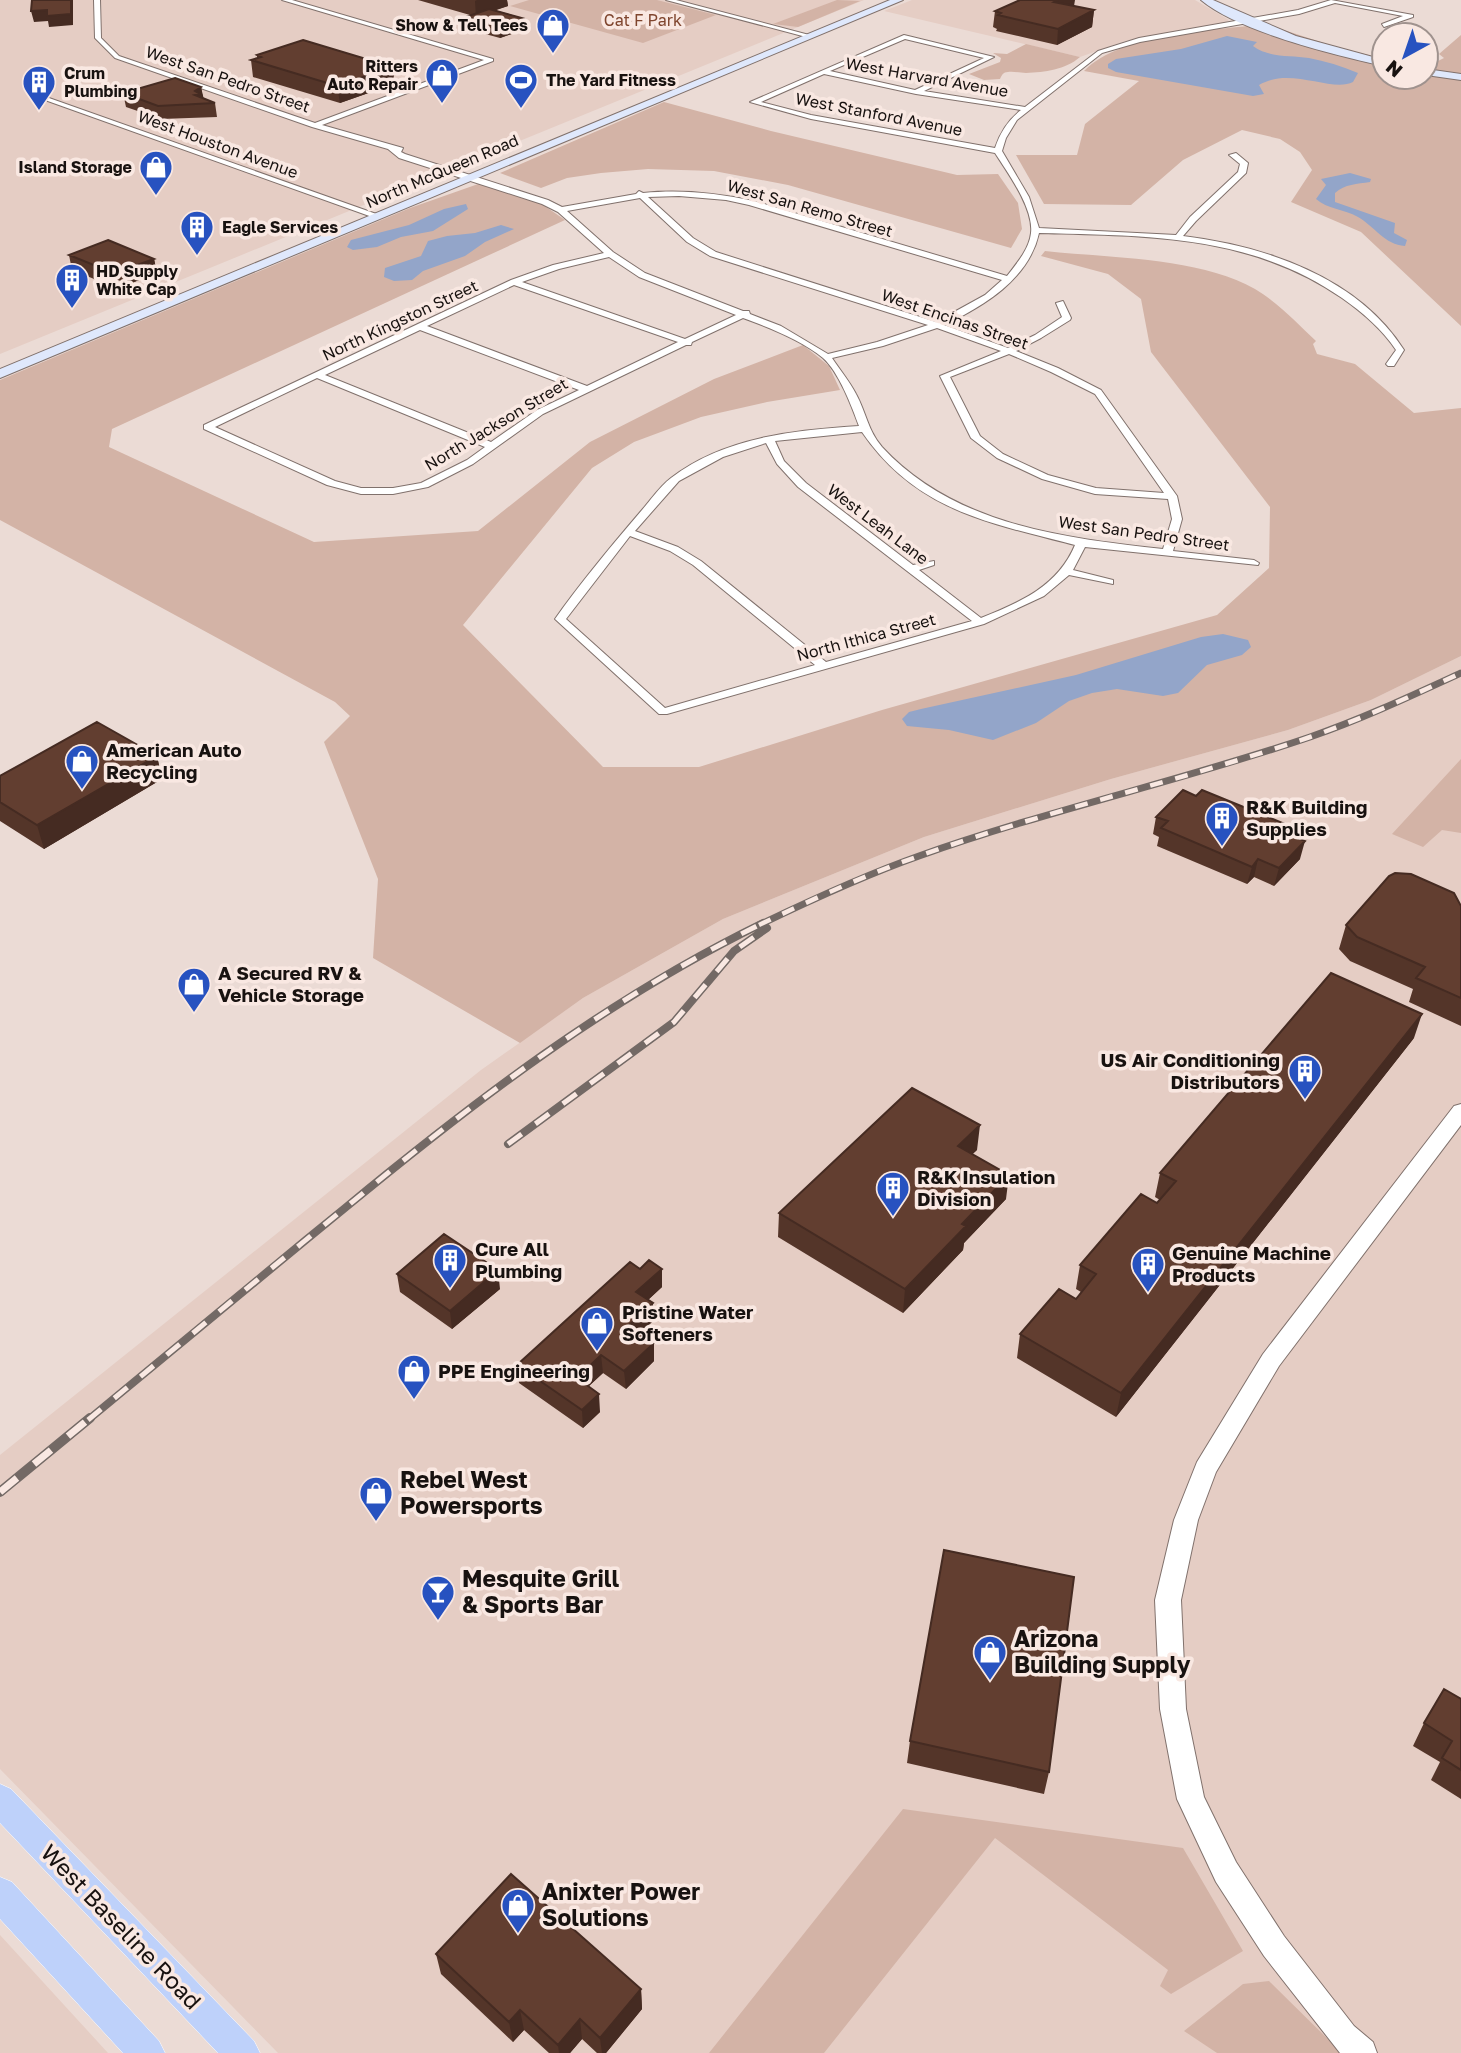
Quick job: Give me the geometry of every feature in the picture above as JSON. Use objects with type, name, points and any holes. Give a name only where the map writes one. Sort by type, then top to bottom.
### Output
[{"type":"main road","name":"North McQueen Road","points":[[0,374],[378,216],[470,172],[874,0]]},
{"type":"main road","name":"North McQueen Road","points":[[0,359],[362,210],[470,172],[898,0]]},
{"type":"main road","points":[[1206,0],[1248,22],[1290,38],[1370,59]]},
{"type":"main road","points":[[1440,74],[1461,77]]},
{"type":"main road","points":[[134,304],[151,311]]},
{"type":"main road","name":"West Baseline Road","points":[[2,1806],[242,2053]]},
{"type":"main road","points":[[0,1894],[147,2053]]},
{"type":"street","name":"West San Pedro Street","points":[[97,0],[98,38],[117,57],[391,149],[402,156],[470,172],[525,194],[561,210],[610,254],[642,275],[746,313],[778,328],[827,357],[852,395],[865,429],[894,465],[918,485],[948,503],[982,518],[1081,543],[1254,563]]},
{"type":"street","points":[[285,0],[491,60],[315,125]]},
{"type":"street","points":[[669,0],[810,36]]},
{"type":"street","points":[[827,357],[869,348],[937,325],[961,313],[1007,279],[1022,263],[1031,247],[1035,230],[1024,193],[998,150],[1002,138],[1014,119],[1100,52],[1139,40],[1299,12],[1337,1],[1411,16],[1401,21]]},
{"type":"street","points":[[701,8],[712,4]]},
{"type":"street","points":[[824,72],[904,37],[991,57],[916,92]]},
{"type":"street","name":"West Harvard Avenue","points":[[824,72],[916,92],[1026,109]]},
{"type":"street","name":"West Stanford Avenue","points":[[824,72],[754,102],[811,117],[998,150]]},
{"type":"street","name":"West Houston Avenue","points":[[47,99],[378,216]]},
{"type":"street","points":[[1179,236],[1241,173],[1244,163],[1233,155]]},
{"type":"street","name":"West San Remo Street","points":[[561,210],[639,193],[672,192],[731,198],[1007,279]]},
{"type":"street","name":"West Encinas Street","points":[[639,193],[690,240],[713,254],[1010,351],[1098,392],[1171,496]]},
{"type":"street","points":[[1035,230],[1179,236],[1219,242],[1291,263],[1337,288],[1378,323],[1400,350],[1391,364]]},
{"type":"street","points":[[1267,255],[1280,248]]},
{"type":"street","name":"North Kingston Street","points":[[207,427],[514,282],[556,267],[610,254]]},
{"type":"street","points":[[514,282],[688,342]]},
{"type":"street","points":[[1060,303],[1067,317],[1049,332],[1010,351],[944,376],[976,438],[1000,456],[1045,477],[1095,491],[1171,496],[1177,519],[1167,554]]},
{"type":"street","name":"North Jackson Street","points":[[207,427],[331,482],[361,491],[393,491],[424,485],[449,474],[540,412],[746,313]]},
{"type":"street","points":[[419,327],[586,389]]},
{"type":"street","points":[[317,376],[490,446]]},
{"type":"street","points":[[822,665],[697,563],[674,549],[628,532],[674,481],[715,456],[769,439],[816,431],[865,429]]},
{"type":"street","name":"West Leah Lane","points":[[769,439],[780,462],[802,485],[980,622]]},
{"type":"street","name":"North Ithica Street","points":[[628,532],[560,619],[663,712],[980,622],[1027,604],[1059,580],[1077,559],[1081,543]]},
{"type":"street","points":[[911,569],[930,563]]},
{"type":"street","points":[[1066,571],[1109,582]]},
{"type":"street","points":[[1362,2053],[1344,2036],[1274,1946],[1226,1872],[1191,1799],[1173,1709],[1168,1600],[1186,1520],[1211,1458],[1271,1360],[1461,1111]]},
{"type":"shaded area","points":[[0,0],[864,0],[0,354]]},
{"type":"shaded area","points":[[912,0],[1195,0],[1229,20],[1225,23],[1125,41],[1080,57],[884,11]]},
{"type":"shaded area","points":[[1461,656],[1461,2053],[278,2053],[0,1769],[0,1455],[481,1070],[583,998],[723,919],[924,837],[1111,779],[1288,730],[1371,700]]},
{"type":"shaded area","points":[[0,1935],[108,2053],[0,2053]]},
{"type":"green space","name":"Cat F Park","points":[[529,0],[657,0],[716,15],[643,43],[510,6]]},
{"type":"green space","points":[[837,0],[860,1],[798,27],[773,24]]},
{"type":"green space","points":[[1265,24],[1370,55],[1370,91],[1440,91],[1440,60],[1444,58],[1440,53],[1461,35],[1461,326],[1361,232],[1291,202],[1312,170],[1300,152],[1280,139],[1242,130],[1183,160],[1131,205],[1044,204],[1016,155],[1077,155],[1085,124],[1139,81],[1084,71],[1121,48],[1195,32]]},
{"type":"green space","points":[[1026,44],[1080,57],[1055,70],[1006,72],[1000,79],[984,80],[969,74],[1000,62],[1001,58],[993,53],[1007,54]]},
{"type":"green space","points":[[664,102],[771,131],[957,175],[998,174],[1018,203],[1022,229],[1011,248],[788,185],[714,171],[648,169],[601,173],[567,178],[541,188],[500,173]]},
{"type":"green space","points":[[481,183],[539,202],[565,220],[112,429],[109,447],[314,542],[478,531],[590,442],[714,379],[803,345],[829,366],[840,390],[767,402],[701,417],[634,442],[592,468],[463,625],[603,767],[699,767],[882,710],[1217,615],[1269,568],[1270,507],[1151,352],[1141,299],[1108,274],[1041,256],[1045,251],[1181,265],[1233,278],[1255,289],[1287,313],[1316,341],[1313,344],[1317,354],[1355,364],[1414,413],[1461,408],[1461,656],[1371,700],[1288,730],[1111,779],[924,837],[723,919],[583,998],[520,1043],[373,958],[378,879],[324,742],[350,716],[335,702],[0,520],[0,380],[410,208]]},
{"type":"green space","points":[[1461,759],[1461,833],[1442,830],[1423,847],[1392,834]]},
{"type":"green space","points":[[903,1809],[1183,1848],[1243,1951],[1171,1994],[1160,1986],[1168,1970],[995,1838],[824,2053],[709,2053]]},
{"type":"green space","points":[[1269,1981],[1342,2053],[1217,2053],[1184,2031],[1243,1984]]},
{"type":"water","points":[[1227,36],[1257,42],[1253,46],[1266,53],[1315,59],[1358,73],[1353,82],[1344,85],[1284,78],[1271,80],[1259,85],[1264,94],[1253,96],[1116,72],[1108,68],[1108,64],[1116,59],[1181,49]]},
{"type":"water","points":[[1350,173],[1371,179],[1370,182],[1339,190],[1335,193],[1335,202],[1395,223],[1394,233],[1407,240],[1405,246],[1386,239],[1358,217],[1316,199],[1326,185],[1321,179]]},
{"type":"water","points":[[466,204],[468,209],[433,231],[401,237],[377,247],[353,250],[347,247],[351,240],[409,225],[444,209]]},
{"type":"water","points":[[501,225],[514,229],[485,242],[465,256],[423,271],[412,280],[394,281],[384,277],[385,268],[421,256],[428,241],[475,233]]},
{"type":"water","points":[[1223,634],[1248,640],[1251,647],[1242,655],[1207,665],[1178,693],[1163,696],[1117,689],[1092,693],[1069,701],[1036,723],[993,740],[949,730],[907,726],[902,719],[909,712],[1076,675],[1201,637]]},
{"type":"building","points":[[32,0],[71,0],[71,14],[47,16],[47,10],[31,11]]},
{"type":"building","points":[[1020,0],[1058,0],[1054,2],[1094,10],[1058,29],[998,15],[1001,13],[995,11]]},
{"type":"building","points":[[489,9],[522,18],[499,26],[466,17]]},
{"type":"building","points":[[303,40],[393,67],[337,86],[251,60],[261,57],[257,55]]},
{"type":"building","points":[[175,78],[201,87],[195,91],[200,94],[195,95],[215,103],[158,106],[123,93]]},
{"type":"building","points":[[108,240],[154,259],[126,269],[112,264],[101,268],[69,255]]},
{"type":"building","points":[[97,722],[157,756],[37,825],[0,802],[0,776]]},
{"type":"building","points":[[1183,790],[1196,796],[1202,790],[1290,826],[1284,832],[1305,841],[1279,868],[1258,859],[1252,867],[1161,828],[1168,821],[1156,817]]},
{"type":"building","points":[[1395,873],[1411,874],[1454,893],[1461,906],[1461,998],[1416,978],[1425,967],[1357,937],[1346,925],[1389,876]]},
{"type":"building","points":[[1331,973],[1422,1014],[1121,1393],[1020,1334],[1059,1289],[1076,1299],[1096,1274],[1080,1265],[1141,1194],[1157,1203],[1176,1181],[1160,1173]]},
{"type":"building","name":"R&K Insulation Division","points":[[912,1088],[980,1125],[958,1146],[1009,1175],[962,1224],[966,1226],[905,1289],[779,1213]]},
{"type":"building","points":[[444,1234],[498,1270],[450,1311],[397,1274]]},
{"type":"building","name":"Pristine Water Softeners","points":[[649,1260],[662,1269],[636,1292],[653,1303],[628,1326],[654,1343],[624,1371],[601,1355],[577,1378],[599,1394],[582,1410],[517,1365],[630,1262],[640,1269]]},
{"type":"building","name":"Arizona Building Supply","points":[[944,1550],[1074,1577],[1049,1772],[910,1741]]},
{"type":"building","points":[[1444,1689],[1461,1699],[1461,1770],[1442,1758],[1452,1741],[1424,1723]]},
{"type":"building","name":"Anixter Power Solutions","points":[[511,1874],[641,1989],[600,2038],[580,2019],[558,2045],[520,2010],[509,2022],[436,1954]]},
{"type":"railway","points":[[760,925],[838,888],[919,856],[1016,824],[1213,768],[1310,737],[1461,673]]},
{"type":"railway","points":[[88,1420],[394,1168],[494,1090],[545,1053],[651,984],[760,925]]},
{"type":"railway","points":[[508,1144],[674,1022],[734,951],[767,928]]},
{"type":"railway","points":[[0,1492],[90,1418]]},
{"type":"place","name":"Show & Tell Tees","points":[[553,55]]},
{"type":"place","name":"Ritters Auto Repair","points":[[442,105]]},
{"type":"place","name":"The Yard Fitness","points":[[521,110]]},
{"type":"place","name":"Crum Plumbing","points":[[39,112]]},
{"type":"place","name":"Island Storage","points":[[156,197]]},
{"type":"place","name":"Eagle Services","points":[[197,257]]},
{"type":"place","name":"HD Supply White Cap","points":[[72,310]]},
{"type":"place","name":"American Auto Recycling","points":[[82,791]]},
{"type":"place","name":"R&K Building Supplies","points":[[1222,848]]},
{"type":"place","name":"A Secured RV & Vehicle Storage","points":[[194,1014]]},
{"type":"place","name":"US Air Conditioning Distributors","points":[[1305,1101]]},
{"type":"place","name":"R&K Insulation Division","points":[[893,1218]]},
{"type":"place","name":"Cure All Plumbing","points":[[450,1290]]},
{"type":"place","name":"Genuine Machine Products","points":[[1148,1294]]},
{"type":"place","name":"Pristine Water Softeners","points":[[597,1353]]},
{"type":"place","name":"PPE Engineering","points":[[414,1401]]},
{"type":"place","name":"Rebel West Powersports","points":[[376,1523]]},
{"type":"place","name":"Mesquite Grill & Sports Bar","points":[[438,1622]]},
{"type":"place","name":"Arizona Building Supply","points":[[990,1682]]},
{"type":"place","name":"Anixter Power Solutions","points":[[518,1935]]}]
